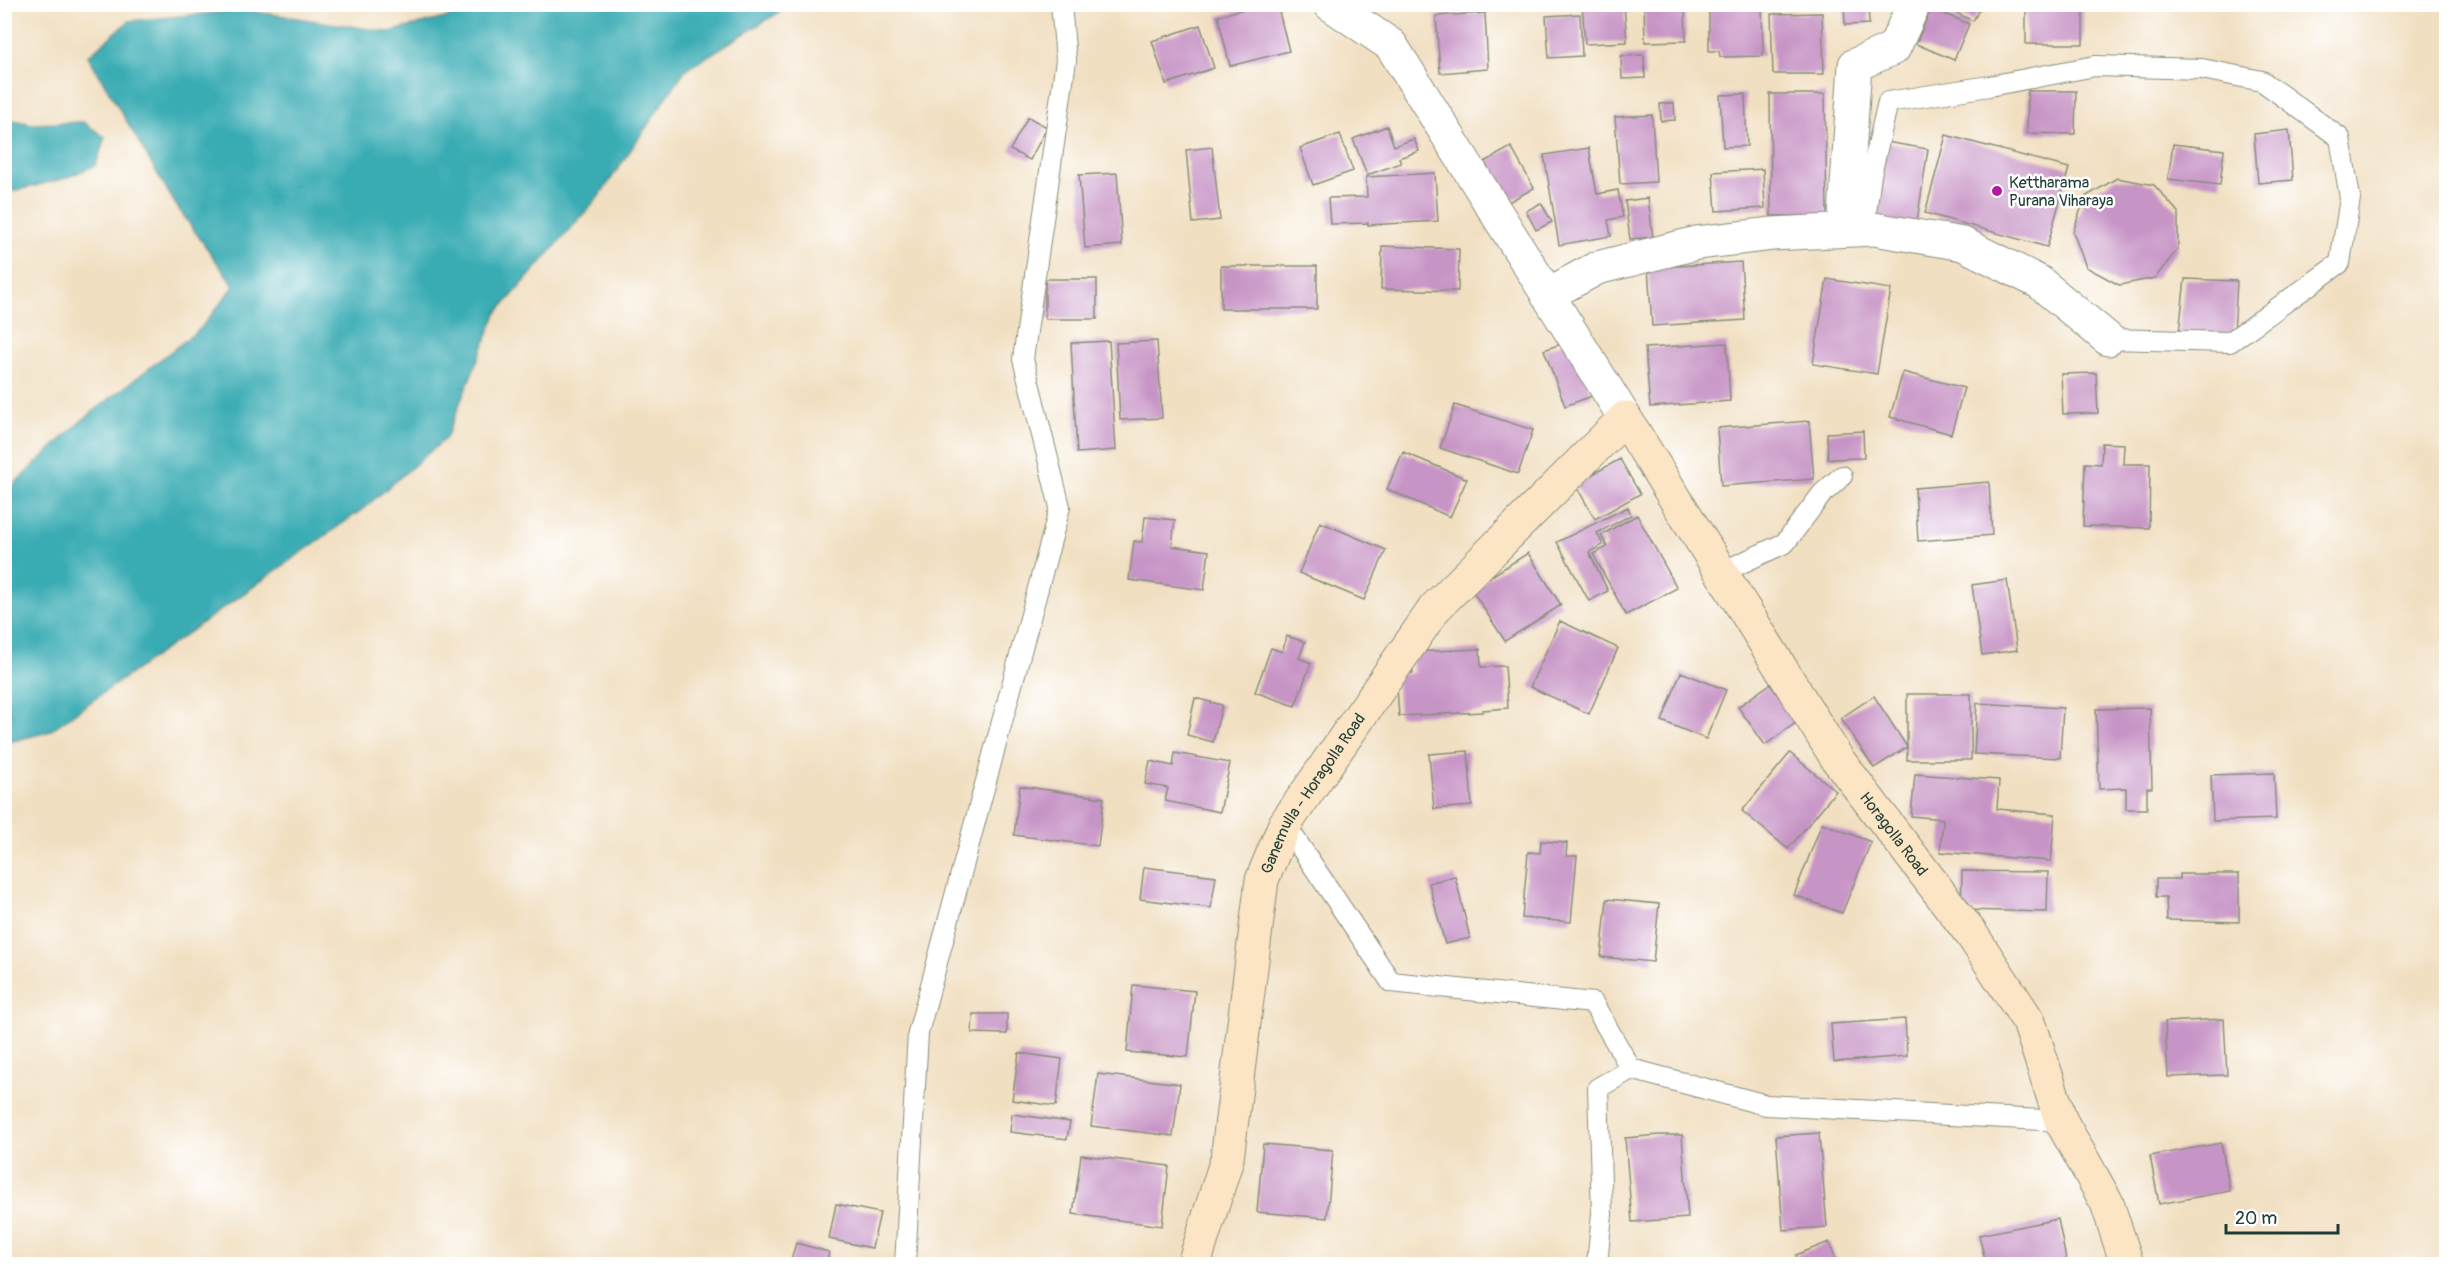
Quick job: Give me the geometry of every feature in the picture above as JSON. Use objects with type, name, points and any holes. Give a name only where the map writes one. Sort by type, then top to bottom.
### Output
[{"type":"street","points":[[1330,4],[1391,45],[1625,418]]},
{"type":"street","points":[[1854,230],[1856,65],[1894,48],[1914,4]]},
{"type":"street","points":[[1547,295],[1597,268],[1697,243],[1772,234],[1874,229],[1963,244],[2039,282],[2108,339]]},
{"type":"street","name":"Horagolla Road","points":[[1625,418],[1838,760],[1972,935],[2029,1022],[2061,1121],[2107,1203],[2127,1264]]},
{"type":"street","name":"Ganemulla - Horagolla Road","points":[[1194,1264],[1227,1159],[1262,880],[1286,824],[1436,608],[1625,418]]},
{"type":"lane","points":[[905,1264],[918,1033],[1060,507],[1023,359],[1066,60],[1061,4]]},
{"type":"lane","points":[[1854,230],[1871,175],[1888,102],[2095,66],[2202,69],[2262,81],[2340,138],[2350,198],[2340,263],[2230,342],[2108,339]]},
{"type":"lane","points":[[1722,572],[1785,543],[1822,494],[1842,476]]},
{"type":"lane","points":[[1286,824],[1391,982],[1593,1003],[1631,1069],[1767,1105],[2061,1121]]},
{"type":"lane","points":[[1597,1264],[1602,1214],[1599,1088],[1631,1069]]},
{"type":"water","points":[[487,5],[791,5],[685,70],[600,195],[496,314],[446,438],[363,509],[48,732],[5,743],[4,502],[12,486],[81,421],[201,328],[234,286],[176,205],[88,56],[129,21],[245,10],[389,32],[484,8]]},
{"type":"water","points":[[4,118],[32,124],[83,122],[105,137],[96,165],[63,179],[5,193]]},
{"type":"building","points":[[1262,4],[1277,4],[1289,51],[1230,66],[1218,16]]},
{"type":"building","points":[[1582,4],[1624,4],[1627,42],[1585,44]]},
{"type":"building","points":[[1644,4],[1685,4],[1686,41],[1645,42]]},
{"type":"building","points":[[1709,4],[1762,4],[1763,56],[1720,57],[1719,51],[1709,51]]},
{"type":"building","points":[[1844,4],[1868,4],[1869,24],[1845,25]]},
{"type":"building","points":[[1938,4],[1982,4],[1973,21]]},
{"type":"building","points":[[2026,4],[2083,4],[2083,44],[2026,44]]},
{"type":"building","points":[[1931,8],[1969,24],[1954,60],[1916,44]]},
{"type":"building","points":[[1485,13],[1488,69],[1440,73],[1436,16]]},
{"type":"building","points":[[1822,13],[1824,74],[1773,74],[1771,14]]},
{"type":"building","points":[[1580,14],[1582,56],[1549,58],[1546,16]]},
{"type":"building","points":[[1200,25],[1214,68],[1166,84],[1152,41]]},
{"type":"building","points":[[1644,55],[1645,78],[1622,79],[1621,56]]},
{"type":"building","name":"Kettharama Purana Viharaya","points":[[2028,91],[2076,91],[2075,134],[2027,133]]},
{"type":"building","points":[[1745,94],[1747,146],[1723,147],[1720,95]]},
{"type":"building","points":[[1770,94],[1825,94],[1827,216],[1771,216]]},
{"type":"building","points":[[1674,103],[1675,120],[1661,121],[1660,104]]},
{"type":"building","points":[[1652,115],[1656,182],[1620,184],[1615,117]]},
{"type":"building","points":[[1028,117],[1047,127],[1030,160],[1010,150]]},
{"type":"building","points":[[1387,126],[1394,146],[1414,139],[1419,151],[1399,158],[1401,163],[1367,175],[1353,139]]},
{"type":"building","points":[[2289,130],[2293,180],[2258,183],[2254,134]]},
{"type":"building","points":[[1340,134],[1353,171],[1313,185],[1300,148]]},
{"type":"building","name":"Kettharama Purana Viharaya","points":[[1946,135],[2069,168],[2047,247],[1925,213]]},
{"type":"building","points":[[1886,142],[1928,149],[1916,228],[1874,221]]},
{"type":"building","points":[[2173,144],[2224,150],[2220,185],[2168,179]]},
{"type":"building","points":[[1212,147],[1220,220],[1193,223],[1186,150]]},
{"type":"building","points":[[1511,147],[1534,188],[1501,206],[1479,165]]},
{"type":"building","points":[[1589,148],[1597,194],[1618,190],[1623,217],[1608,220],[1611,236],[1559,245],[1544,155]]},
{"type":"building","points":[[1763,169],[1765,208],[1716,211],[1713,172]]},
{"type":"building","points":[[1117,173],[1122,245],[1085,248],[1079,175]]},
{"type":"building","points":[[1435,173],[1438,221],[1368,225],[1368,223],[1330,224],[1328,198],[1367,197],[1366,177]]},
{"type":"building","points":[[2117,178],[2154,185],[2178,212],[2178,249],[2155,278],[2119,285],[2086,267],[2073,232],[2085,197]]},
{"type":"building","points":[[1648,198],[1653,237],[1630,239],[1625,201]]},
{"type":"building","points":[[1541,203],[1552,222],[1536,230],[1526,211]]},
{"type":"building","points":[[1382,246],[1459,249],[1458,291],[1381,289]]},
{"type":"building","points":[[1741,262],[1745,320],[1652,326],[1648,268]]},
{"type":"building","points":[[1221,266],[1317,266],[1317,309],[1221,309]]},
{"type":"building","points":[[1045,279],[1097,279],[1097,319],[1045,319]]},
{"type":"building","points":[[1827,279],[1891,289],[1877,374],[1813,364]]},
{"type":"building","points":[[2185,279],[2237,281],[2234,335],[2179,333]]},
{"type":"building","points":[[1572,340],[1592,396],[1565,406],[1544,350]]},
{"type":"building","points":[[1109,341],[1116,450],[1077,453],[1071,343]]},
{"type":"building","points":[[1157,341],[1162,418],[1120,420],[1116,343]]},
{"type":"building","points":[[1727,343],[1730,401],[1650,407],[1645,348]]},
{"type":"building","points":[[1903,372],[1964,388],[1951,434],[1890,417]]},
{"type":"building","points":[[2096,373],[2098,413],[2063,414],[2061,374]]},
{"type":"building","points":[[1455,405],[1533,430],[1518,474],[1440,448]]},
{"type":"building","points":[[1809,421],[1814,479],[1721,486],[1717,428]]},
{"type":"building","points":[[1863,431],[1864,458],[1828,459],[1827,433]]},
{"type":"building","points":[[2102,443],[2124,444],[2123,464],[2150,464],[2149,528],[2083,526],[2085,463],[2101,464]]},
{"type":"building","points":[[1403,452],[1467,479],[1450,517],[1387,489]]},
{"type":"building","points":[[1620,459],[1640,494],[1595,519],[1575,484]]},
{"type":"building","points":[[1989,482],[1992,535],[1918,541],[1915,488]]},
{"type":"building","points":[[1628,507],[1631,515],[1597,533],[1603,545],[1589,552],[1608,591],[1589,601],[1557,542]]},
{"type":"building","points":[[1637,515],[1677,588],[1626,615],[1593,554],[1607,547],[1601,535]]},
{"type":"building","points":[[1145,517],[1175,520],[1172,546],[1209,551],[1204,590],[1129,580],[1134,541],[1142,542]]},
{"type":"building","points":[[1320,522],[1386,550],[1364,600],[1299,573]]},
{"type":"building","points":[[1528,553],[1561,605],[1505,641],[1471,589]]},
{"type":"building","points":[[2007,580],[2017,650],[1982,655],[1972,585]]},
{"type":"building","points":[[1560,621],[1618,648],[1589,714],[1530,687]]},
{"type":"building","points":[[1287,636],[1305,642],[1299,658],[1311,663],[1295,706],[1255,692],[1271,648],[1282,652]]},
{"type":"building","points":[[1480,649],[1481,667],[1505,666],[1508,708],[1483,710],[1483,712],[1399,716],[1396,674],[1413,673],[1412,652]]},
{"type":"building","points":[[1681,672],[1726,690],[1706,739],[1662,721]]},
{"type":"building","points":[[1770,684],[1797,722],[1765,745],[1738,707]]},
{"type":"building","points":[[1907,694],[1971,694],[1971,760],[1907,760]]},
{"type":"building","points":[[1874,696],[1907,747],[1874,768],[1841,718]]},
{"type":"building","points":[[1195,698],[1222,705],[1213,742],[1187,735]]},
{"type":"building","points":[[1977,703],[2063,708],[2060,758],[1974,754]]},
{"type":"building","points":[[2150,708],[2152,788],[2147,788],[2147,809],[2126,809],[2126,788],[2099,789],[2096,709]]},
{"type":"building","points":[[1468,751],[1472,806],[1434,809],[1429,754]]},
{"type":"building","points":[[1175,753],[1230,763],[1220,812],[1165,801],[1168,788],[1145,784],[1150,761],[1173,766]]},
{"type":"building","points":[[1790,753],[1836,791],[1788,849],[1742,811]]},
{"type":"building","points":[[2274,773],[2276,819],[2213,821],[2211,775]]},
{"type":"building","points":[[1915,774],[1999,780],[1997,809],[2055,814],[2051,861],[1940,852],[1943,819],[1911,816]]},
{"type":"building","points":[[1020,786],[1104,798],[1098,846],[1014,835]]},
{"type":"building","points":[[1822,823],[1871,842],[1842,913],[1794,895]]},
{"type":"building","points":[[1541,841],[1567,843],[1566,856],[1577,856],[1571,922],[1522,918],[1528,852],[1540,853]]},
{"type":"building","points":[[1144,867],[1216,876],[1211,908],[1140,899]]},
{"type":"building","points":[[1962,871],[2048,872],[2047,912],[1961,910]]},
{"type":"building","points":[[2180,874],[2239,874],[2239,922],[2167,920],[2166,897],[2156,897],[2156,879],[2180,879]]},
{"type":"building","points":[[1455,876],[1470,938],[1445,944],[1429,883]]},
{"type":"building","points":[[1607,899],[1659,904],[1653,962],[1601,957]]},
{"type":"building","points":[[1133,985],[1195,991],[1188,1057],[1127,1052]]},
{"type":"building","points":[[973,1014],[1007,1014],[1007,1034],[972,1033]]},
{"type":"building","points":[[1905,1019],[1907,1056],[1834,1062],[1831,1024]]},
{"type":"building","points":[[2224,1019],[2227,1075],[2168,1077],[2165,1022]]},
{"type":"building","points":[[1019,1053],[1062,1059],[1056,1106],[1012,1100]]},
{"type":"building","points":[[1098,1074],[1180,1084],[1173,1136],[1091,1126]]},
{"type":"building","points":[[1012,1114],[1070,1122],[1067,1139],[1010,1132]]},
{"type":"building","points":[[1819,1133],[1827,1227],[1783,1230],[1776,1136]]},
{"type":"building","points":[[1682,1135],[1688,1218],[1632,1222],[1625,1138]]},
{"type":"building","points":[[2221,1143],[2230,1191],[2159,1204],[2150,1156]]},
{"type":"building","points":[[1263,1144],[1333,1150],[1327,1218],[1257,1212]]},
{"type":"building","points":[[1081,1155],[1169,1166],[1162,1226],[1073,1214]]},
{"type":"building","points":[[836,1204],[880,1213],[872,1248],[829,1239]]},
{"type":"building","points":[[2058,1219],[2067,1264],[1986,1264],[1979,1235]]},
{"type":"building","points":[[1829,1242],[1838,1264],[1799,1264],[1796,1255]]},
{"type":"building","points":[[796,1243],[829,1252],[826,1264],[790,1264]]},
{"type":"building","points":[[1058,1260],[1103,1263],[1103,1264],[1058,1264]]},
{"type":"place","name":"Kettharama Purana Viharaya","points":[[1997,191]]}]
